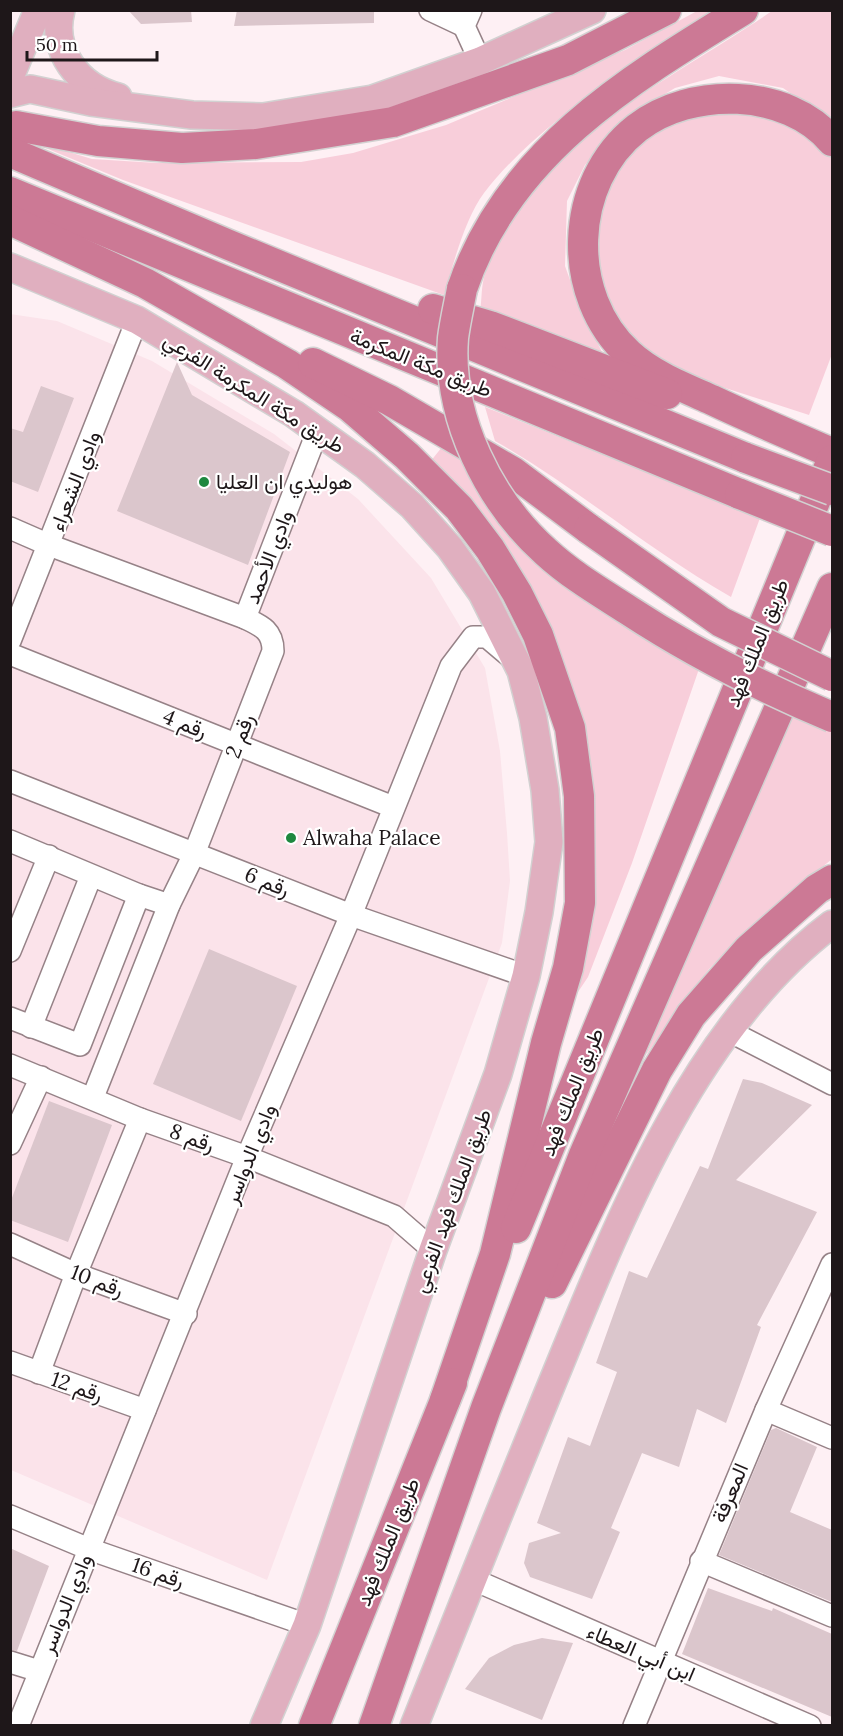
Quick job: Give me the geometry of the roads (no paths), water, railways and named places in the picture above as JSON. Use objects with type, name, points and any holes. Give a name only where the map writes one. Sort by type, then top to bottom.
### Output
[{"type":"highway","points":[[13,139],[98,141],[182,148],[256,144],[393,122],[568,60],[666,10]]},
{"type":"highway","points":[[743,10],[637,80],[558,140],[514,187],[474,252],[462,289],[453,339],[458,397],[471,445],[504,504],[521,527],[547,553],[585,582],[663,633],[702,655],[832,717]]},
{"type":"highway","points":[[832,141],[814,123],[783,106],[733,98],[682,107],[637,128],[606,164],[590,196],[582,252],[593,306],[613,336],[629,354],[666,379],[778,431],[832,453]]},
{"type":"highway","name":"طريق مكة المكرمة","points":[[13,139],[229,245],[746,458],[832,490]]},
{"type":"highway","name":"طريق مكة المكرمة","points":[[10,192],[832,531]]},
{"type":"highway","points":[[10,220],[389,400],[513,472],[589,529],[722,622],[832,676]]},
{"type":"highway","points":[[229,245],[490,326],[702,407],[778,431]]},
{"type":"highway","points":[[145,283],[287,364],[349,406],[406,456],[459,508],[490,549],[517,593],[538,635],[570,728],[579,796],[581,861],[580,903],[568,968],[546,1043],[495,1254],[445,1400]]},
{"type":"highway","name":"طريق الملك فهد","points":[[314,1725],[445,1400],[832,460]]},
{"type":"highway","name":"طريق الملك فهد","points":[[374,1725],[486,1408],[584,1155],[832,588]]},
{"type":"highway","points":[[486,1408],[582,1227],[657,1070],[691,1015],[749,949],[817,889],[832,880]]},
{"type":"main road","points":[[10,77],[38,10]]},
{"type":"main road","points":[[61,10],[57,24],[61,49],[83,79],[94,89],[192,115]]},
{"type":"main road","points":[[10,93],[30,89],[91,102],[192,115],[262,117],[373,99],[480,61],[592,10]]},
{"type":"main road","name":"طريق مكة المكرمة الفرعي","points":[[10,267],[137,320],[318,430],[365,465],[412,506],[450,548],[482,593],[516,662]]},
{"type":"main road","points":[[10,279],[81,297]]},
{"type":"main road","name":"طريق الملك فهد الفرعي","points":[[264,1725],[307,1624],[433,1250],[498,1074],[526,976],[549,842],[545,790],[533,718],[516,662]]},
{"type":"main road","points":[[414,1725],[606,1253],[666,1128],[729,1031],[781,968],[832,924]]},
{"type":"street","points":[[430,10],[467,18],[480,61]]},
{"type":"street","name":"وادي الشعراء","points":[[10,641],[137,320]]},
{"type":"street","name":"وادي الأحمد","points":[[245,618],[318,430]]},
{"type":"street","name":"رقم 2","points":[[10,528],[49,545],[245,618],[266,628],[273,640],[273,651],[195,854],[169,905],[93,1097]]},
{"type":"street","name":"وادي الدواسر","points":[[18,1725],[186,1314],[247,1157],[351,915],[451,666],[473,637],[487,637],[516,662]]},
{"type":"street","name":"رقم 4","points":[[10,654],[393,807]]},
{"type":"street","name":"رقم 6","points":[[10,781],[351,915],[526,976]]},
{"type":"street","points":[[10,841],[91,876],[169,905]]},
{"type":"street","points":[[10,951],[49,856]]},
{"type":"street","points":[[31,1027],[91,876]]},
{"type":"street","points":[[10,1018],[80,1045],[139,895]]},
{"type":"street","points":[[729,1031],[832,1084]]},
{"type":"street","name":"رقم 8","points":[[10,1065],[93,1097],[140,1119],[247,1157],[394,1216],[433,1250]]},
{"type":"street","points":[[10,1144],[41,1077]]},
{"type":"street","points":[[39,1373],[76,1274],[140,1119]]},
{"type":"street","name":"رقم 10","points":[[10,1244],[76,1274],[186,1314]]},
{"type":"street","name":"المعرفة","points":[[634,1725],[663,1663],[701,1561],[766,1410],[830,1276]]},
{"type":"street","name":"رقم 12","points":[[10,1362],[145,1410]]},
{"type":"street","points":[[766,1410],[832,1438]]},
{"type":"street","name":"رقم 16","points":[[10,1516],[89,1550],[307,1624]]},
{"type":"street","points":[[701,1561],[832,1616]]},
{"type":"street","name":"ابن أبي العطاء","points":[[472,1579],[810,1725]]},
{"type":"street","points":[[10,1662],[39,1671]]},
{"type":"place","name":"هوليدي ان العليا","points":[[204,482]]},
{"type":"place","name":"Alwaha Palace","points":[[291,838]]}]
